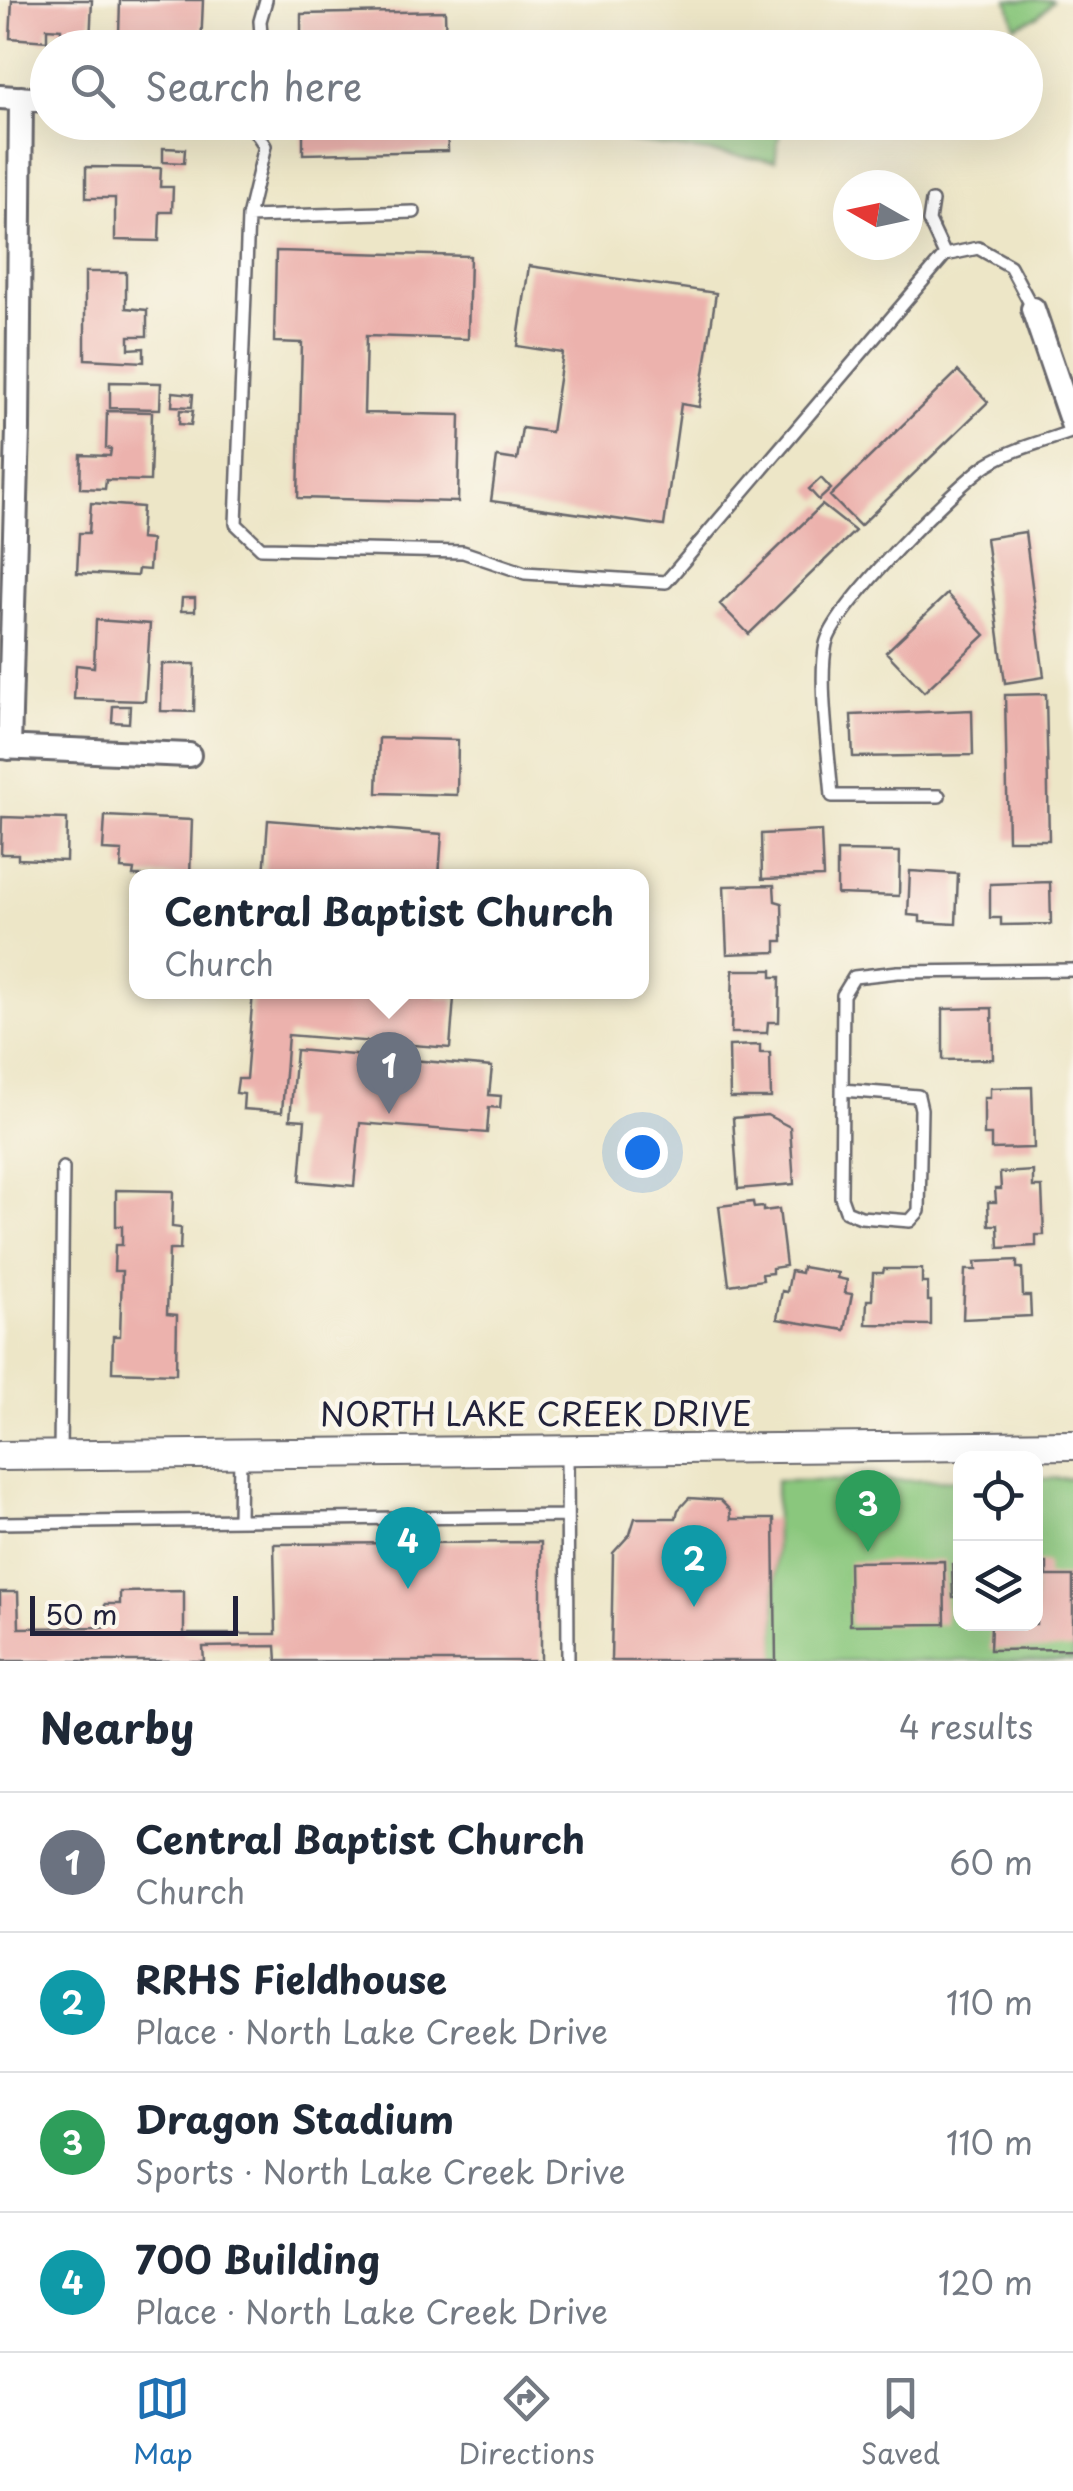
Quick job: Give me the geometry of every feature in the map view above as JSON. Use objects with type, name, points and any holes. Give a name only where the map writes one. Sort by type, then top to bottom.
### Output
[{"type":"street","points":[[10,98],[18,429],[4,748],[188,755]]},
{"type":"street","points":[[1034,308],[1073,428]]},
{"type":"street","name":"NORTH LAKE CREEK DRIVE","points":[[0,1456],[1073,1445]]},
{"type":"lane","points":[[261,30],[266,0]]},
{"type":"lane","points":[[260,140],[264,146],[248,217],[236,524],[261,548],[463,552],[525,573],[666,582],[945,254],[978,248],[1010,266],[1034,308]]},
{"type":"lane","points":[[932,201],[929,221],[945,254]]},
{"type":"lane","points":[[248,217],[414,212]]},
{"type":"lane","points":[[940,796],[832,796],[824,672],[832,624],[908,538],[968,480],[990,463],[1073,428]]},
{"type":"lane","points":[[842,1090],[918,1096],[918,1210],[910,1221],[860,1217],[846,1211],[841,1197],[842,1090],[843,995],[854,978],[898,972],[1073,970]]},
{"type":"lane","points":[[60,1455],[63,1168]]},
{"type":"lane","points":[[567,1450],[568,1661]]},
{"type":"lane","points":[[240,1452],[240,1519]]},
{"type":"lane","points":[[0,1524],[567,1516]]},
{"type":"green space","points":[[1008,0],[1053,1],[1037,17],[1015,26]]},
{"type":"green space","points":[[625,140],[778,140],[775,161]]},
{"type":"green space","points":[[1073,1478],[1073,1661],[775,1661],[776,1481],[953,1480],[953,1631],[1043,1631],[1043,1479]]},
{"type":"building","points":[[12,0],[92,0],[91,30],[47,28],[30,30],[30,40],[10,38]]},
{"type":"building","points":[[120,0],[203,0],[202,30],[119,30]]},
{"type":"building","points":[[445,11],[446,30],[301,30],[301,14]]},
{"type":"building","points":[[303,140],[448,140],[448,151],[303,154]]},
{"type":"building","points":[[163,148],[185,149],[184,163],[163,162]]},
{"type":"building","points":[[86,167],[161,168],[160,187],[173,187],[172,212],[160,212],[159,241],[115,240],[115,198],[86,198]]},
{"type":"building","points":[[276,251],[470,256],[468,339],[366,336],[364,413],[460,415],[458,502],[298,498],[302,343],[274,342]]},
{"type":"building","points":[[529,266],[716,293],[699,407],[681,404],[664,526],[491,501],[497,457],[517,460],[522,428],[551,432],[563,353],[517,346]]},
{"type":"building","points":[[85,272],[126,272],[126,308],[147,310],[147,336],[129,336],[129,349],[144,348],[144,362],[85,359]]},
{"type":"building","points":[[958,371],[988,402],[860,526],[830,496]]},
{"type":"building","points":[[110,382],[161,383],[160,409],[110,408]]},
{"type":"building","points":[[173,392],[193,394],[192,407],[172,406]]},
{"type":"building","points":[[180,410],[193,411],[191,425],[179,424]]},
{"type":"building","points":[[107,411],[152,412],[150,481],[106,480],[105,489],[80,488],[81,455],[110,456],[111,449],[106,448]]},
{"type":"building","points":[[821,478],[831,489],[819,500],[809,489]]},
{"type":"building","points":[[91,503],[142,507],[140,539],[151,540],[149,570],[138,569],[137,576],[77,573],[79,533],[89,533]]},
{"type":"building","points":[[822,505],[855,531],[749,634],[720,604]]},
{"type":"building","points":[[1025,532],[1044,677],[1005,683],[986,538]]},
{"type":"building","points":[[947,594],[985,635],[924,692],[886,652]]},
{"type":"building","points":[[182,598],[195,598],[195,611],[181,611]]},
{"type":"building","points":[[96,620],[150,624],[145,701],[74,699],[76,665],[94,667]]},
{"type":"building","points":[[162,664],[195,664],[194,712],[161,711]]},
{"type":"building","points":[[1046,694],[1049,840],[1008,840],[1005,695]]},
{"type":"building","points":[[113,706],[130,706],[129,723],[112,722]]},
{"type":"building","points":[[972,710],[973,755],[853,757],[851,715]]},
{"type":"building","points":[[379,738],[458,740],[457,795],[377,793]]},
{"type":"building","points":[[105,816],[192,820],[190,869],[121,869],[122,851],[103,850]]},
{"type":"building","points":[[2,817],[67,819],[66,861],[18,859],[18,854],[1,854]]},
{"type":"building","points":[[268,820],[442,834],[440,869],[264,869]]},
{"type":"building","points":[[821,831],[823,877],[762,879],[761,834]]},
{"type":"building","points":[[837,851],[900,852],[899,896],[837,894]]},
{"type":"building","points":[[910,871],[958,874],[956,924],[920,922],[920,916],[908,915]]},
{"type":"building","points":[[1050,882],[1051,924],[1001,925],[1001,918],[990,918],[990,884]]},
{"type":"building","points":[[774,885],[775,901],[782,903],[783,941],[776,941],[776,952],[727,954],[724,886]]},
{"type":"building","points":[[733,970],[772,970],[772,977],[780,977],[779,1022],[768,1022],[767,1033],[731,1033]]},
{"type":"building","points":[[252,999],[454,999],[450,1048],[288,1035],[282,1112],[243,1109],[244,1094],[236,1093],[238,1079],[246,1079]]},
{"type":"building","points":[[992,1008],[993,1059],[943,1060],[943,1009]]},
{"type":"building","points":[[760,1045],[760,1053],[770,1053],[771,1098],[730,1098],[729,1046]]},
{"type":"building","points":[[296,1050],[492,1067],[489,1095],[501,1096],[500,1108],[489,1107],[487,1133],[360,1123],[354,1186],[300,1181],[305,1120],[290,1119]]},
{"type":"building","points":[[1032,1087],[1034,1148],[991,1149],[991,1135],[984,1135],[984,1098],[990,1098],[990,1088]]},
{"type":"building","points":[[767,1115],[790,1127],[794,1184],[738,1189],[733,1118]]},
{"type":"building","points":[[1033,1171],[1033,1187],[1042,1187],[1044,1235],[1036,1235],[1036,1246],[999,1248],[998,1225],[989,1225],[988,1202],[996,1202],[995,1189],[1001,1189],[1000,1173]]},
{"type":"building","points":[[116,1190],[173,1191],[172,1227],[181,1228],[180,1250],[169,1250],[167,1314],[177,1315],[176,1374],[112,1372],[113,1336],[120,1336],[122,1271],[114,1271],[115,1245],[122,1245],[122,1226],[116,1226]]},
{"type":"building","points":[[753,1202],[754,1208],[763,1207],[763,1211],[779,1209],[786,1266],[762,1274],[763,1280],[729,1285],[719,1206]]},
{"type":"building","points":[[1017,1260],[1017,1268],[1022,1268],[1023,1296],[1030,1296],[1031,1316],[963,1319],[965,1270],[976,1270],[975,1262]]},
{"type":"building","points":[[802,1267],[838,1273],[837,1278],[847,1280],[845,1293],[852,1294],[845,1330],[777,1319],[782,1291],[787,1292],[791,1271],[801,1273]]},
{"type":"building","points":[[884,1269],[922,1269],[922,1283],[928,1283],[931,1301],[931,1325],[866,1324],[873,1273],[883,1273]]},
{"type":"building","points":[[689,1498],[720,1500],[730,1510],[731,1519],[774,1519],[776,1661],[611,1661],[613,1553],[630,1534],[635,1518],[676,1518]]},
{"type":"building","points":[[541,1542],[541,1661],[277,1661],[276,1646],[203,1647],[204,1661],[0,1661],[0,1592],[18,1592],[19,1628],[105,1627],[105,1604],[120,1604],[120,1592],[184,1591],[184,1634],[276,1634],[274,1544]]},
{"type":"building","points":[[944,1561],[945,1624],[850,1625],[849,1562]]},
{"type":"building","points":[[1043,1563],[1047,1563],[1047,1576],[1073,1576],[1073,1649],[990,1650],[991,1631],[1043,1631]]},
{"type":"place","name":"Central Baptist Church","points":[[389,1114]]},
{"type":"place","name":"Dragon Stadium","points":[[868,1552]]},
{"type":"place","name":"700 Building","points":[[408,1589]]},
{"type":"place","name":"RRHS Fieldhouse","points":[[694,1607]]}]
